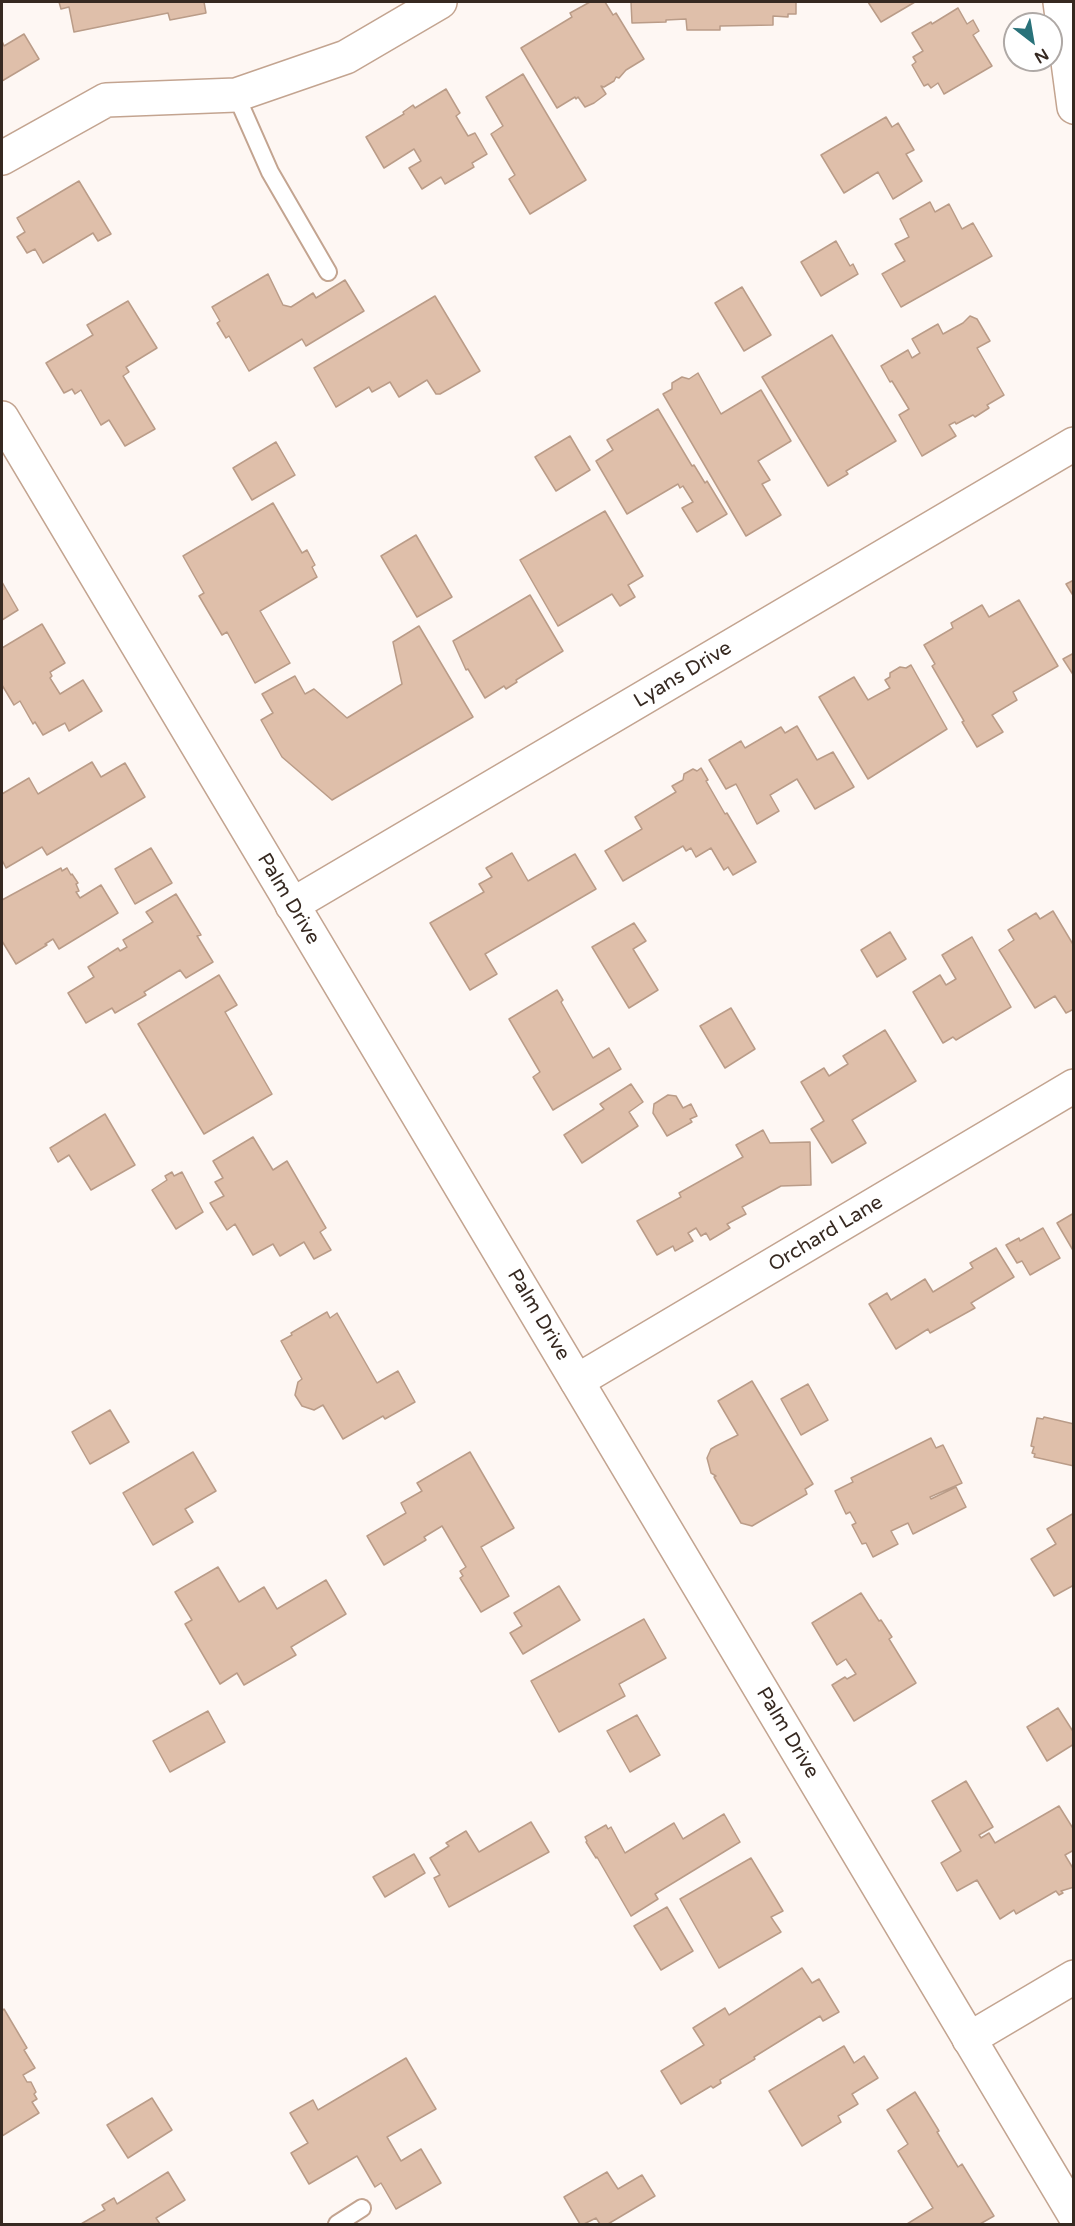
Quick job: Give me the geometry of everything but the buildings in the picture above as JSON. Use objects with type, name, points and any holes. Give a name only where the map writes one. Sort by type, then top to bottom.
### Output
[{"type":"street","points":[[2,158],[106,100],[236,94],[346,57],[440,2]]},
{"type":"street","points":[[1060,2],[1074,107]]},
{"type":"street","name":"Palm Drive","points":[[2,418],[1074,2214]]},
{"type":"street","name":"Lyans Drive","points":[[292,905],[1074,444]]},
{"type":"street","name":"Orchard Lane","points":[[578,1381],[1074,1086]]},
{"type":"street","points":[[969,2039],[1074,1977]]},
{"type":"lane","points":[[236,94],[270,172],[328,272]]},
{"type":"lane","points":[[337,2224],[362,2208]]}]
